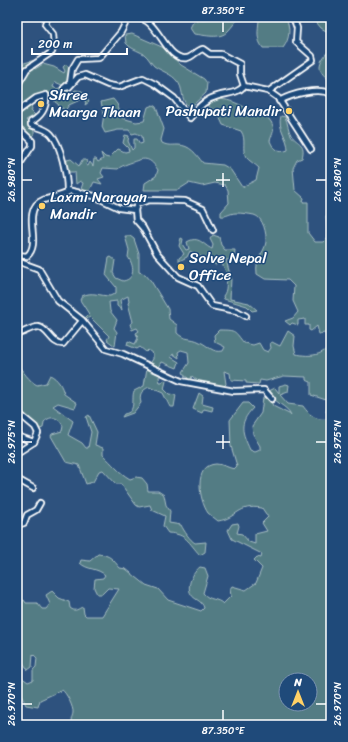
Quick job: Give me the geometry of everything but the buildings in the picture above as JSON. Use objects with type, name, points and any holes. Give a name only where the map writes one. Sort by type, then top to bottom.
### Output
[{"type":"street","points":[[17,86],[27,69],[52,52],[54,45],[53,34],[45,24],[48,17]]},
{"type":"street","points":[[269,91],[313,60],[312,56],[296,42],[297,28],[293,17]]},
{"type":"street","points":[[128,18],[144,19],[162,37],[172,52],[178,57],[188,58],[203,49],[210,54],[221,54],[240,64],[240,74],[244,86],[238,92],[216,96],[199,105],[190,118],[174,98],[155,84],[143,78],[119,87],[108,85],[85,75],[78,77],[69,87],[64,88],[71,81],[72,69],[78,59],[99,58],[114,41],[128,18]]},
{"type":"street","points":[[244,86],[269,91],[279,101],[311,149]]},
{"type":"street","points":[[279,101],[296,94],[322,90],[331,94]]},
{"type":"street","points":[[17,112],[36,98],[46,95],[45,106],[41,114],[31,122],[31,125],[47,131],[54,137],[67,176],[67,190],[70,191]]},
{"type":"street","points":[[17,127],[30,138],[32,146],[20,162],[17,180]]},
{"type":"street","points":[[17,255],[27,256],[32,250],[33,214],[41,200],[56,198],[70,191],[94,196],[119,208],[136,210]]},
{"type":"street","points":[[213,230],[203,209],[185,201],[149,200],[137,204],[136,220],[144,228],[153,247],[178,277],[198,286],[212,306],[236,311],[246,316]]},
{"type":"street","points":[[18,261],[39,269],[58,301],[82,322],[106,349],[123,354],[181,380],[234,392],[264,390],[268,392],[272,399]]},
{"type":"street","points":[[17,272],[17,278]]},
{"type":"street","points":[[17,334],[25,333],[35,328],[41,328],[56,342],[63,344],[82,322]]},
{"type":"street","points":[[17,412],[37,430],[37,438],[34,442],[17,453]]},
{"type":"street","points":[[17,436],[34,442]]},
{"type":"street","points":[[17,479],[33,488]]},
{"type":"street","points":[[17,525],[24,523],[27,515],[36,510],[40,503]]},
{"type":"street","points":[[17,680],[17,710]]},
{"type":"street","points":[[17,721],[18,725]]},
{"type":"green space","points":[[213,17],[241,17],[225,34],[217,36],[194,34],[190,28],[193,22]]},
{"type":"green space","points":[[256,17],[285,17],[289,33],[283,48],[263,48],[258,38],[259,20]]},
{"type":"green space","points":[[312,17],[331,17],[331,34],[321,28]]},
{"type":"green space","points":[[132,34],[162,47],[181,65],[204,79],[207,83],[206,93],[194,104],[188,106],[184,100],[181,87],[175,79],[154,66],[144,54],[126,43],[125,35]]},
{"type":"green space","points":[[331,48],[331,81],[322,73],[320,65],[321,61]]},
{"type":"green space","points":[[35,60],[33,66],[35,69],[43,64],[54,67],[64,73],[65,71],[63,67],[66,64],[70,69],[68,82],[65,82],[62,85],[55,82],[53,87],[57,89],[63,86],[71,94],[75,90],[82,91],[89,102],[85,105],[86,102],[82,99],[69,105],[64,112],[64,109],[60,109],[58,104],[55,102],[54,98],[56,96],[44,91],[40,100],[31,106],[31,111],[35,115],[26,120],[34,131],[34,135],[31,136],[17,125],[17,65]]},
{"type":"green space","points":[[113,99],[117,104],[122,118],[136,122],[144,121],[148,107],[153,105],[156,107],[164,129],[161,140],[162,143],[168,145],[182,145],[189,148],[203,163],[223,165],[230,169],[242,187],[256,180],[259,168],[246,157],[244,151],[244,138],[241,131],[223,125],[218,114],[207,105],[211,101],[222,99],[228,100],[266,116],[271,122],[273,128],[270,141],[275,149],[282,152],[288,150],[288,145],[280,125],[281,116],[285,117],[291,135],[301,144],[303,149],[302,158],[297,160],[293,168],[295,190],[304,198],[303,202],[308,202],[308,233],[315,242],[323,242],[328,237],[326,216],[331,210],[331,337],[327,337],[325,333],[319,334],[317,326],[311,331],[309,330],[309,325],[305,325],[305,319],[298,320],[298,325],[292,323],[290,325],[285,321],[293,318],[298,312],[293,301],[294,286],[288,280],[265,279],[257,274],[258,259],[266,242],[264,226],[260,219],[254,215],[236,213],[221,216],[221,212],[229,203],[228,190],[225,185],[215,183],[202,186],[189,183],[178,190],[144,190],[145,183],[156,176],[158,170],[151,162],[144,159],[127,164],[118,169],[103,168],[101,173],[104,177],[98,179],[102,184],[94,182],[89,192],[81,189],[83,183],[80,181],[76,184],[75,172],[68,172],[66,169],[67,160],[71,159],[79,166],[82,160],[85,160],[87,161],[86,165],[88,166],[90,162],[93,166],[94,159],[98,162],[103,159],[101,153],[105,157],[109,158],[118,149],[125,152],[129,151],[123,143],[125,135],[129,136],[128,141],[132,150],[134,148],[134,139],[137,139],[140,144],[143,143],[142,136],[136,133],[132,134],[129,130],[118,130],[105,133],[102,127],[104,114],[101,102]]},
{"type":"green space","points":[[213,235],[219,237],[221,245],[225,250],[235,250],[234,259],[226,260],[231,278],[230,299],[249,303],[257,310],[252,311],[247,306],[224,299],[223,296],[228,276],[220,259],[218,259],[218,263],[216,265],[190,251],[187,257],[179,261],[179,258],[184,254],[179,246],[181,238],[183,239],[182,244],[186,250],[189,249],[187,242],[191,240],[201,241],[212,249],[213,245],[210,239]]},
{"type":"green space","points":[[125,236],[130,236],[134,239],[139,254],[139,272],[145,274],[151,281],[168,309],[169,319],[177,325],[177,333],[183,337],[197,341],[213,350],[223,351],[225,347],[215,342],[214,335],[219,330],[229,330],[234,332],[244,343],[253,345],[259,343],[263,350],[268,352],[271,348],[270,343],[272,342],[280,346],[288,331],[295,336],[294,346],[296,354],[306,355],[321,353],[325,351],[331,343],[331,414],[326,412],[329,401],[311,395],[311,382],[306,380],[306,377],[284,376],[266,381],[260,380],[259,384],[231,380],[230,373],[224,371],[226,384],[222,388],[201,384],[192,376],[190,381],[187,380],[188,378],[183,372],[189,363],[188,352],[181,350],[178,352],[179,358],[173,354],[171,357],[179,362],[177,368],[162,362],[158,369],[161,372],[159,377],[160,383],[164,380],[166,381],[164,389],[169,394],[176,395],[174,407],[170,407],[163,393],[149,387],[141,393],[141,403],[133,413],[122,417],[124,414],[131,411],[134,391],[144,386],[147,368],[153,359],[153,354],[148,350],[146,352],[140,347],[137,349],[127,345],[128,341],[135,344],[138,338],[136,333],[139,331],[137,328],[132,330],[130,324],[133,322],[128,303],[128,296],[120,300],[122,310],[117,306],[117,301],[109,302],[110,311],[117,320],[114,328],[117,332],[115,346],[107,340],[109,336],[90,317],[85,320],[84,319],[89,314],[80,300],[82,296],[86,295],[93,294],[110,296],[116,293],[116,287],[106,275],[109,258],[111,257],[115,260],[113,273],[116,278],[123,281],[130,278],[133,271],[132,264],[128,257],[129,250]]},
{"type":"green space","points":[[17,364],[37,385],[46,383],[50,375],[57,381],[64,394],[77,403],[75,408],[58,403],[53,406],[73,421],[68,435],[88,448],[91,432],[86,417],[89,415],[97,432],[95,445],[103,448],[103,455],[119,471],[130,479],[136,477],[142,478],[147,484],[148,491],[158,491],[164,495],[166,505],[170,511],[169,523],[181,525],[187,535],[195,543],[206,542],[205,552],[200,555],[183,537],[168,533],[163,526],[165,516],[152,510],[150,505],[139,507],[136,505],[121,484],[116,484],[103,470],[99,471],[93,482],[86,484],[79,465],[66,462],[51,436],[52,434],[62,431],[63,426],[61,423],[55,418],[49,418],[44,422],[43,428],[40,429],[17,413]]},
{"type":"green space","points":[[286,384],[289,385],[288,392],[280,395],[288,404],[303,406],[308,413],[318,419],[331,418],[331,725],[72,725],[72,708],[68,697],[62,690],[40,700],[38,707],[26,705],[20,693],[21,679],[18,675],[28,682],[33,680],[33,670],[36,667],[37,658],[33,654],[32,667],[28,670],[20,658],[17,658],[17,612],[20,609],[22,601],[24,600],[26,603],[37,603],[42,609],[46,609],[50,604],[46,595],[52,591],[59,598],[69,602],[70,608],[75,610],[83,607],[84,614],[86,616],[102,616],[119,589],[108,588],[102,594],[97,594],[94,588],[95,579],[103,578],[105,575],[99,571],[86,567],[80,563],[81,560],[90,561],[98,554],[106,555],[111,558],[120,568],[126,569],[146,585],[158,589],[168,600],[201,611],[204,608],[203,605],[192,596],[189,587],[193,576],[200,567],[205,568],[208,576],[203,593],[205,596],[223,604],[231,596],[230,589],[232,586],[246,590],[256,583],[262,568],[254,560],[257,557],[261,558],[262,554],[232,539],[228,530],[232,524],[238,523],[239,526],[237,533],[242,534],[249,542],[255,544],[255,534],[267,531],[262,523],[268,517],[262,508],[254,507],[247,508],[230,517],[218,521],[208,513],[205,507],[202,500],[200,484],[204,470],[209,466],[218,464],[234,469],[237,466],[231,446],[230,420],[243,403],[248,403],[253,408],[243,424],[243,433],[250,450],[255,452],[260,450],[260,446],[253,434],[252,426],[261,413],[263,398],[269,397],[273,406],[291,415],[287,409],[274,399],[269,391],[275,388],[279,393],[279,386]]},
{"type":"green space","points":[[199,393],[203,396],[202,404],[213,407],[212,411],[204,409],[202,413],[193,409]]},
{"type":"place","name":"Shree Maarga Thaan","points":[[41,104]]},
{"type":"place","name":"Pashupati Mandir","points":[[289,111]]},
{"type":"place","name":"Laxmi Narayan Mandir","points":[[42,206]]},
{"type":"place","name":"Solve Nepal Office","points":[[181,267]]}]
